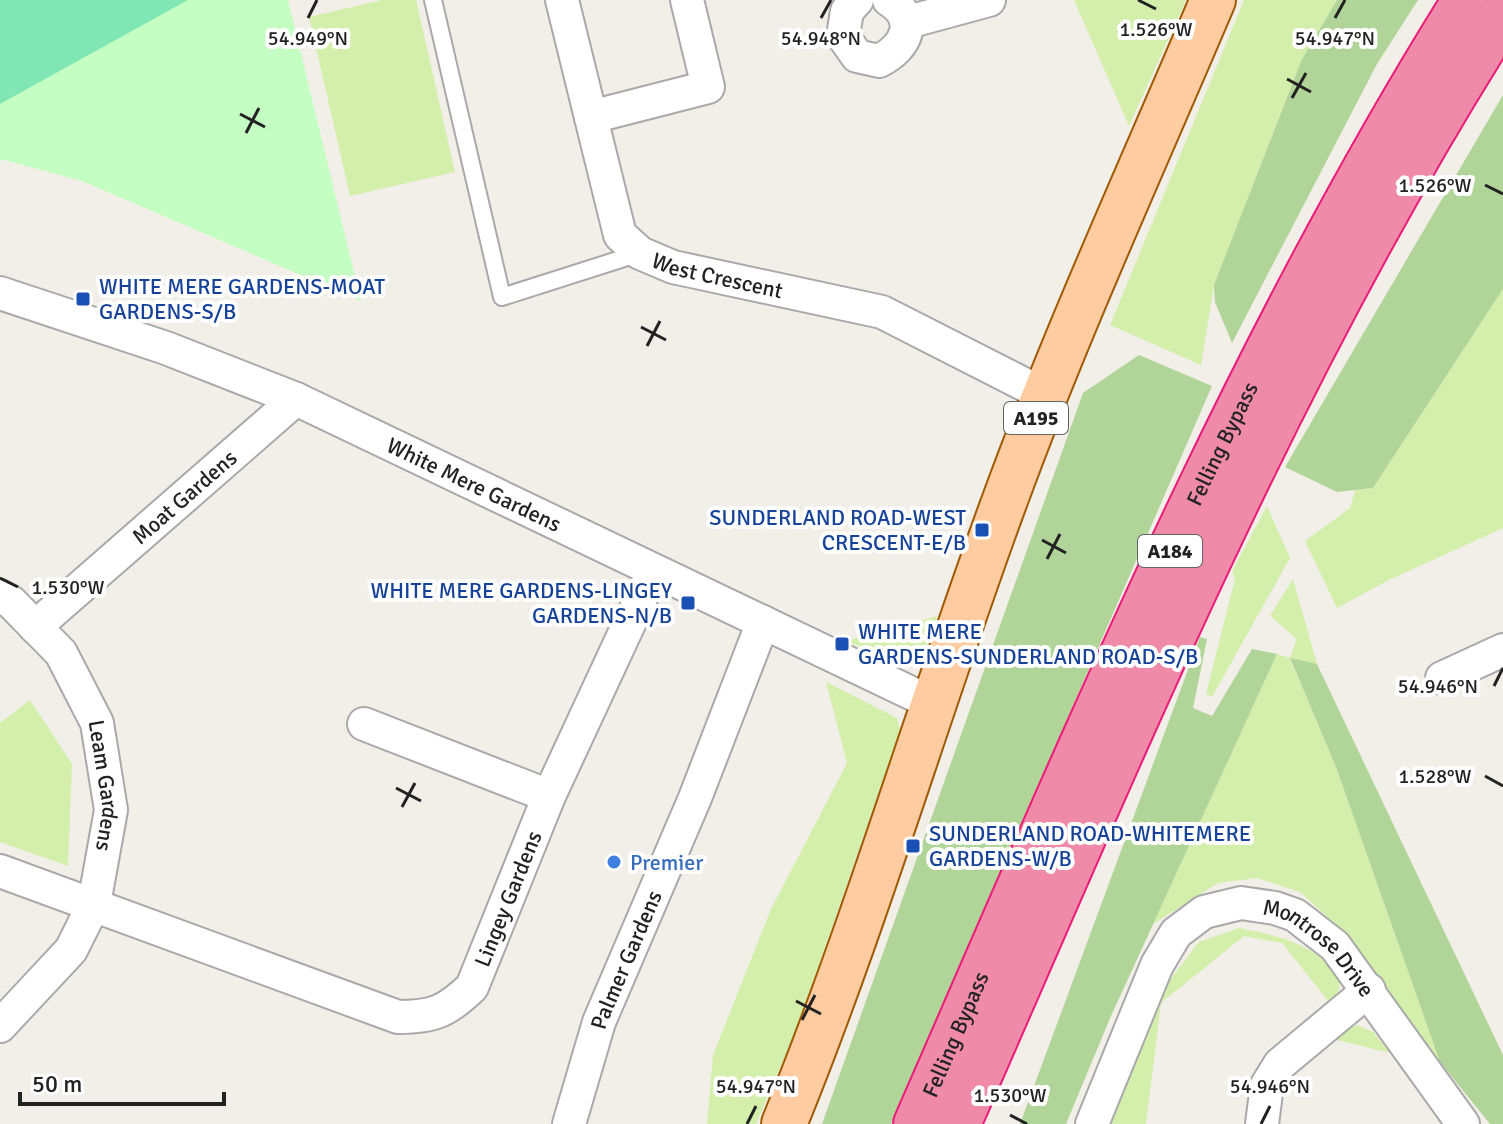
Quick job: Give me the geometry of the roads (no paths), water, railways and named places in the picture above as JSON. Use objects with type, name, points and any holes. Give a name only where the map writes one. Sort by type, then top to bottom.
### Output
[{"type":"highway","name":"Felling Bypass","points":[[916,1124],[1094,715],[1201,483],[1302,281],[1411,86],[1465,0]]},
{"type":"highway","name":"Felling Bypass","points":[[958,1124],[1085,830],[1236,500],[1307,356],[1378,223],[1503,16]]},
{"type":"highway","points":[[988,1124],[1025,1037],[1085,830]]},
{"type":"main road","name":"A195","points":[[784,1124],[888,846],[1006,497],[1045,395],[1213,0]]},
{"type":"street","name":"West Crescent","points":[[562,0],[620,235],[640,253],[673,267],[882,312],[1045,395]]},
{"type":"street","points":[[591,117],[708,87],[687,0]]},
{"type":"street","points":[[857,0],[847,11],[843,36],[857,56],[879,61],[892,55],[907,35],[899,11],[989,0]]},
{"type":"street","name":"White Mere Gardens","points":[[0,293],[166,348],[296,399],[936,705]]},
{"type":"street","name":"Moat Gardens","points":[[35,627],[296,399]]},
{"type":"street","name":"Lingey Gardens","points":[[0,871],[398,1017],[427,1017],[453,1005],[472,987],[549,796],[653,572]]},
{"type":"street","name":"Leam Gardens","points":[[0,596],[11,602],[61,653],[97,723],[111,810],[94,904],[71,950],[0,1026]]},
{"type":"street","name":"Palmer Gardens","points":[[569,1124],[599,1022],[695,798],[763,622]]},
{"type":"street","points":[[1442,678],[1503,650]]},
{"type":"street","points":[[364,724],[549,796]]},
{"type":"street","name":"Montrose Drive","points":[[1092,1124],[1165,949],[1187,922],[1204,912],[1241,903],[1275,908],[1295,915],[1335,946],[1463,1124]]},
{"type":"street","points":[[1262,1124],[1267,1085],[1280,1064],[1369,990]]},
{"type":"lane","points":[[433,0],[502,297],[640,253]]},
{"type":"place","name":"WHITE MERE GARDENS-MOAT GARDENS-S/B","points":[[83,299]]},
{"type":"place","name":"SUNDERLAND ROAD-WEST CRESCENT-E/B","points":[[982,530]]},
{"type":"place","name":"WHITE MERE GARDENS-LINGEY GARDENS-N/B","points":[[688,603]]},
{"type":"place","name":"WHITE MERE GARDENS-SUNDERLAND ROAD-S/B","points":[[842,644]]},
{"type":"place","name":"SUNDERLAND ROAD-WHITEMERE GARDENS-W/B","points":[[913,846]]},
{"type":"place","name":"Premier","points":[[614,862]]}]
